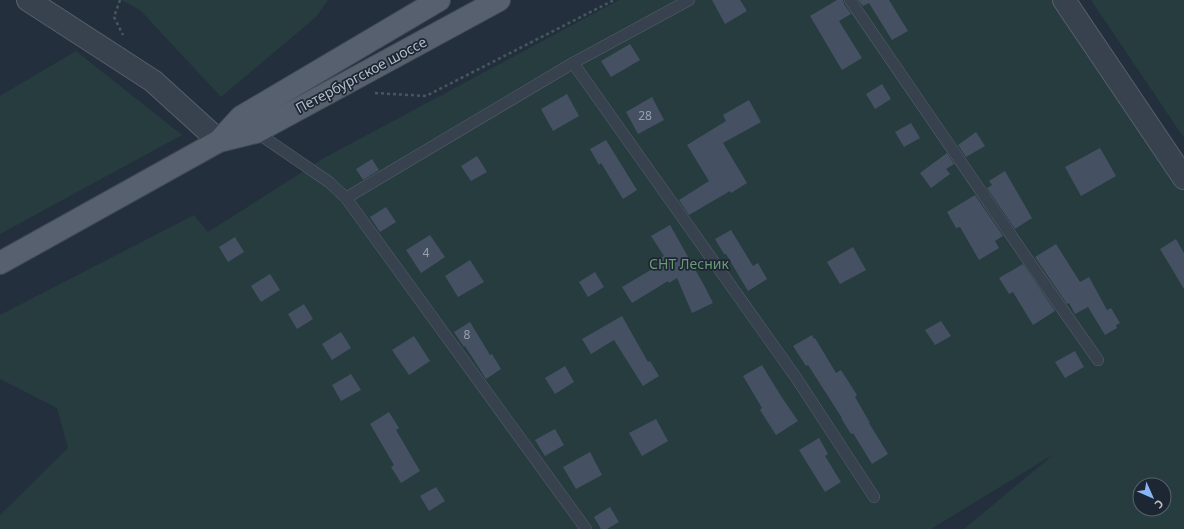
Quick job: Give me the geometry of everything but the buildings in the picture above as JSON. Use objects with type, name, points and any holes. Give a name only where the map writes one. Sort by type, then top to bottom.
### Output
[{"type":"main road","name":"Петербургское шоссе","points":[[219,141],[241,117],[439,0]]},
{"type":"main road","name":"Петербургское шоссе","points":[[0,263],[219,141],[256,132],[499,0]]},
{"type":"street","points":[[28,0],[153,80],[219,141]]},
{"type":"street","points":[[1064,0],[1184,178]]},
{"type":"lane","points":[[346,198],[573,63],[689,0]]},
{"type":"lane","points":[[850,0],[1098,360]]},
{"type":"lane","points":[[573,63],[797,380],[874,497]]},
{"type":"lane","points":[[256,132],[329,182],[346,198],[586,529]]},
{"type":"path","points":[[372,92],[426,96],[614,0]]},
{"type":"green space","points":[[121,0],[328,0],[316,17],[221,97],[140,10]]},
{"type":"green space","name":"СНТ Лесник","points":[[619,0],[1055,0],[1184,188],[1184,529],[964,529],[1054,454],[931,529],[0,529],[0,515],[68,448],[57,408],[0,379],[0,315],[194,215],[208,232],[324,158]]},
{"type":"green space","points":[[1091,0],[1184,0],[1184,138]]},
{"type":"green space","points":[[76,51],[182,135],[0,234],[0,96]]}]
